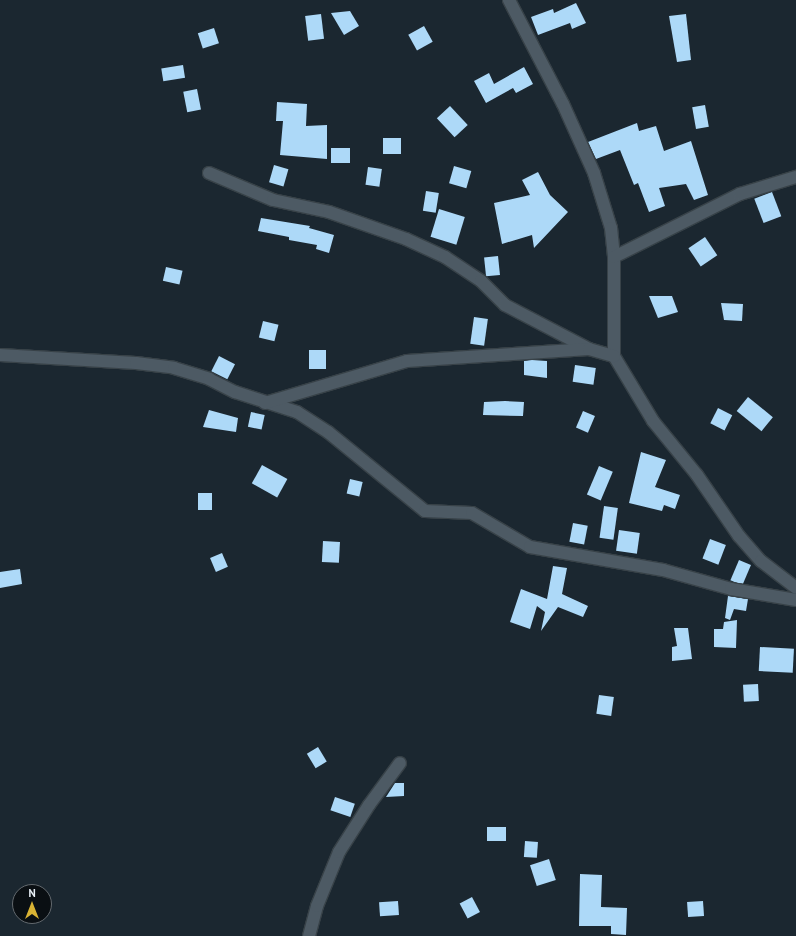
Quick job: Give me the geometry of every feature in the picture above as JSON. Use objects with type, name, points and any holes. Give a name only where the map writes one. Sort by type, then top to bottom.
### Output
[{"type":"street","points":[[509,0],[563,104],[594,173],[611,228],[614,257],[614,356],[653,421],[697,475],[739,536],[761,561],[796,588]]},
{"type":"street","points":[[209,173],[273,200],[329,212],[426,248],[445,257],[481,281],[505,304],[589,349],[614,356]]},
{"type":"street","points":[[614,257],[740,194],[796,177]]},
{"type":"street","points":[[265,402],[407,361],[589,349]]},
{"type":"street","points":[[0,355],[136,363],[174,368],[209,379],[234,392],[297,412],[328,432],[424,511],[472,513],[530,547],[662,570],[731,589],[796,600]]},
{"type":"street","points":[[309,936],[317,906],[339,852],[369,805],[400,763]]},
{"type":"building","points":[[576,3],[586,23],[572,29],[570,23],[538,35],[531,17],[553,9],[554,13]]},
{"type":"building","points":[[350,11],[359,26],[344,35],[331,13]]},
{"type":"building","points":[[321,14],[324,39],[308,41],[305,16]]},
{"type":"building","points":[[686,14],[691,60],[677,62],[669,16]]},
{"type":"building","points":[[424,26],[433,42],[417,50],[408,35]]},
{"type":"building","points":[[214,28],[219,43],[203,48],[198,33]]},
{"type":"building","points":[[183,65],[185,78],[163,81],[161,68]]},
{"type":"building","points":[[524,67],[533,84],[516,93],[513,88],[486,103],[474,81],[489,73],[494,84]]},
{"type":"building","points":[[197,89],[201,110],[187,112],[183,92]]},
{"type":"building","points":[[277,102],[307,104],[306,126],[327,125],[327,159],[280,155],[283,121],[276,121]]},
{"type":"building","points":[[705,105],[709,127],[696,129],[692,107]]},
{"type":"building","points":[[450,106],[468,125],[455,137],[437,118]]},
{"type":"building","points":[[637,123],[639,131],[656,126],[664,151],[691,141],[708,195],[694,200],[686,184],[659,188],[665,206],[649,212],[638,183],[634,185],[620,150],[596,159],[588,142]]},
{"type":"building","points":[[383,138],[401,138],[401,154],[383,154]]},
{"type":"building","points":[[331,148],[350,148],[350,163],[331,163]]},
{"type":"building","points":[[274,165],[288,169],[283,186],[269,182]]},
{"type":"building","points":[[454,166],[471,171],[466,188],[449,183]]},
{"type":"building","points":[[368,167],[382,169],[379,187],[365,185]]},
{"type":"building","points":[[538,172],[550,195],[568,212],[534,248],[532,235],[502,244],[494,203],[530,195],[522,180]]},
{"type":"building","points":[[426,191],[439,193],[436,213],[423,211]]},
{"type":"building","points":[[772,192],[781,216],[764,223],[754,199]]},
{"type":"building","points":[[439,209],[465,217],[456,245],[431,237]]},
{"type":"building","points":[[261,218],[310,226],[309,228],[334,235],[329,253],[316,249],[317,245],[289,240],[289,237],[258,231]]},
{"type":"building","points":[[705,237],[717,255],[701,266],[688,248]]},
{"type":"building","points":[[498,256],[500,275],[486,276],[484,257]]},
{"type":"building","points":[[166,267],[183,271],[179,284],[163,281]]},
{"type":"building","points":[[649,296],[672,296],[678,312],[658,318]]},
{"type":"building","points":[[721,303],[743,304],[742,321],[724,320]]},
{"type":"building","points":[[474,317],[488,319],[484,346],[470,344]]},
{"type":"building","points":[[263,321],[279,325],[274,341],[259,337]]},
{"type":"building","points":[[309,350],[326,350],[326,369],[309,369]]},
{"type":"building","points":[[219,356],[235,364],[227,379],[211,371]]},
{"type":"building","points":[[524,361],[547,361],[547,378],[524,375]]},
{"type":"building","points":[[575,365],[596,368],[593,385],[573,382]]},
{"type":"building","points":[[748,397],[773,417],[762,431],[737,411]]},
{"type":"building","points":[[484,402],[524,402],[523,416],[483,415]]},
{"type":"building","points":[[718,408],[732,415],[725,430],[710,423]]},
{"type":"building","points":[[209,410],[238,418],[236,432],[203,427]]},
{"type":"building","points":[[583,411],[595,416],[588,433],[576,428]]},
{"type":"building","points":[[251,412],[265,415],[262,430],[248,427]]},
{"type":"building","points":[[641,452],[666,460],[655,487],[680,495],[675,509],[664,505],[662,511],[629,503]]},
{"type":"building","points":[[262,465],[287,479],[277,497],[252,483]]},
{"type":"building","points":[[599,466],[613,472],[601,500],[587,495]]},
{"type":"building","points":[[350,479],[363,482],[359,497],[347,494]]},
{"type":"building","points":[[198,493],[212,493],[212,510],[198,510]]},
{"type":"building","points":[[604,506],[618,508],[613,540],[600,538]]},
{"type":"building","points":[[573,523],[588,526],[584,545],[569,542]]},
{"type":"building","points":[[619,530],[640,533],[637,554],[616,551]]},
{"type":"building","points":[[710,539],[726,545],[718,565],[702,559]]},
{"type":"building","points":[[323,541],[340,542],[339,563],[322,562]]},
{"type":"building","points":[[222,553],[228,567],[216,572],[210,558]]},
{"type":"building","points":[[739,560],[751,565],[742,585],[730,580]]},
{"type":"building","points":[[553,566],[567,568],[562,594],[588,606],[583,617],[558,607],[541,631],[545,612],[537,606],[530,629],[510,622],[521,589],[547,599]]},
{"type":"building","points":[[20,569],[22,584],[0,588],[0,572]]},
{"type":"building","points":[[728,596],[748,599],[746,611],[734,609],[730,620],[725,618]]},
{"type":"building","points":[[737,620],[736,648],[714,647],[714,629],[723,629],[724,622]]},
{"type":"building","points":[[674,628],[688,628],[692,659],[672,661],[672,647],[677,646]]},
{"type":"building","points":[[760,647],[794,649],[793,673],[759,671]]},
{"type":"building","points":[[758,684],[759,701],[744,702],[743,685]]},
{"type":"building","points":[[599,695],[614,697],[611,716],[596,714]]},
{"type":"building","points":[[318,747],[327,762],[316,768],[307,754]]},
{"type":"building","points":[[395,783],[404,783],[404,796],[386,797]]},
{"type":"building","points":[[335,797],[355,804],[350,817],[330,810]]},
{"type":"building","points":[[487,827],[506,827],[506,841],[487,841]]},
{"type":"building","points":[[525,841],[538,842],[537,858],[524,857]]},
{"type":"building","points":[[549,859],[556,880],[537,886],[530,865]]},
{"type":"building","points":[[580,874],[602,875],[601,907],[627,908],[626,935],[611,934],[611,926],[579,926]]},
{"type":"building","points":[[472,897],[480,912],[468,919],[460,904]]},
{"type":"building","points":[[398,901],[399,915],[380,916],[379,902]]},
{"type":"building","points":[[703,901],[704,916],[688,917],[687,902]]}]
